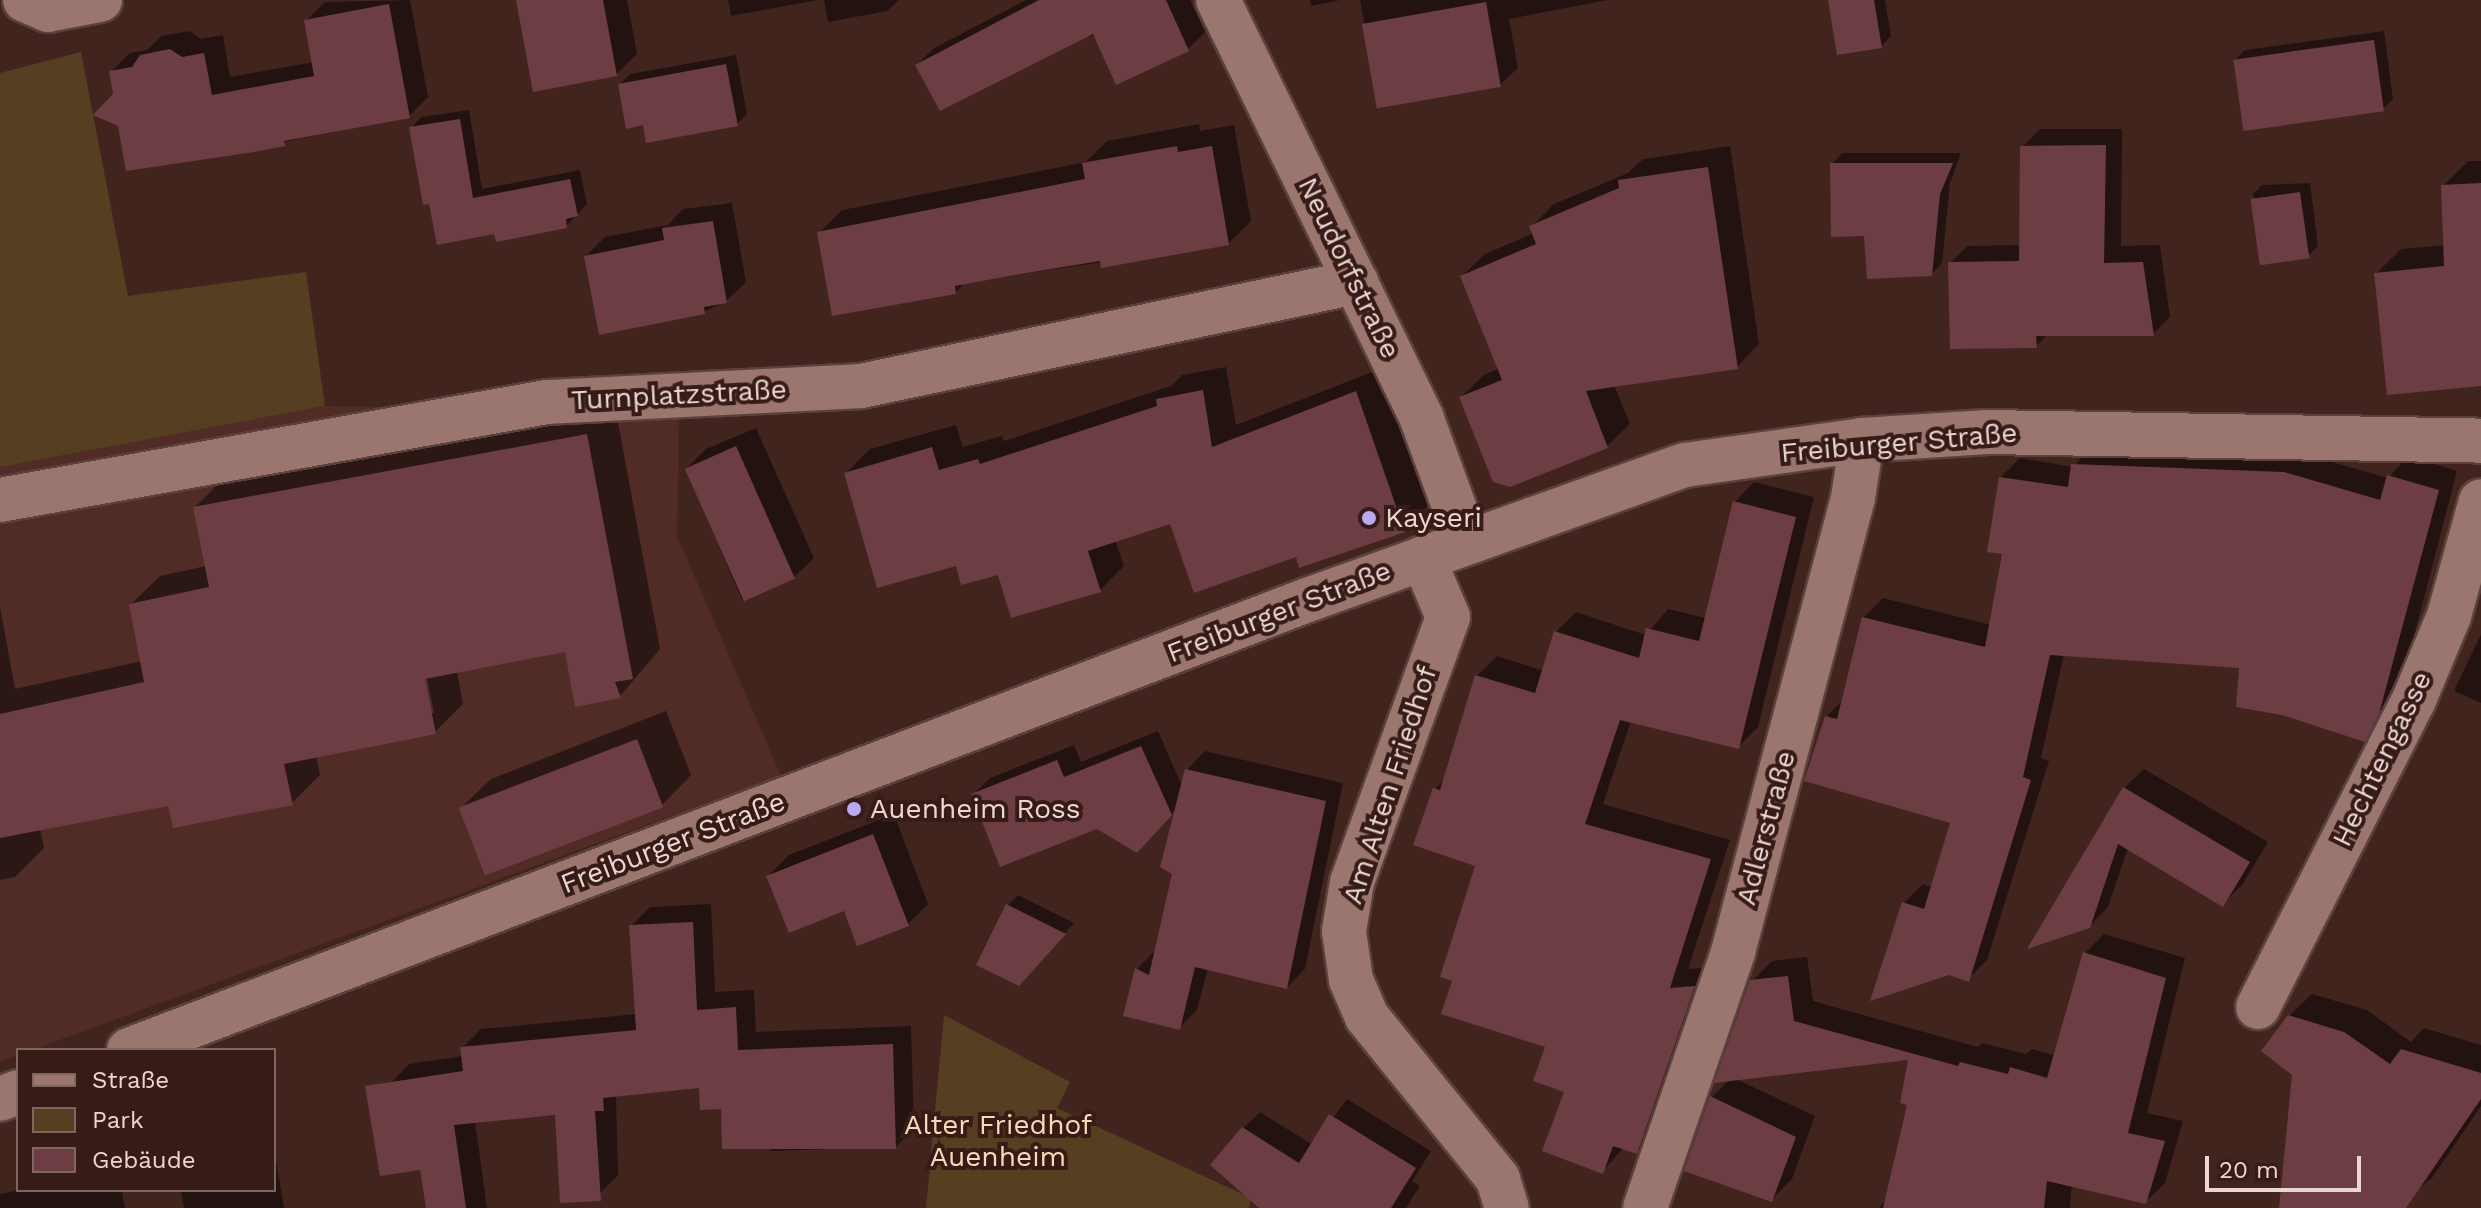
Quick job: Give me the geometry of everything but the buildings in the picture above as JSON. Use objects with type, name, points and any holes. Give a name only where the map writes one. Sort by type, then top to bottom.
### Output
[{"type":"street","points":[[25,0],[48,10],[100,0]]},
{"type":"street","name":"Neudorfstraße","points":[[1218,0],[1422,419],[1467,542]]},
{"type":"street","name":"Turnplatzstraße","points":[[0,500],[547,402],[861,386],[1356,282]]},
{"type":"street","name":"Freiburger Straße","points":[[134,1048],[1423,558],[1685,465],[1862,440],[1987,432],[2481,441]]},
{"type":"street","name":"Adlerstraße","points":[[1645,1208],[1733,952],[1853,498],[1862,440]]},
{"type":"street","name":"Hechtengasse","points":[[2258,1007],[2413,702],[2449,616],[2481,501]]},
{"type":"street","name":"Am Alten Friedhof","points":[[1423,558],[1448,617],[1352,882],[1344,931],[1351,980],[1367,1017],[1498,1179],[1507,1208]]},
{"type":"shaded area","points":[[325,406],[679,411],[677,536],[781,776],[37,1048],[16,1048],[16,1056],[0,1062],[0,467]]},
{"type":"green space","points":[[81,52],[128,296],[306,272],[325,406],[0,467],[0,73]]},
{"type":"green space","name":"Alter Friedhof Auenheim","points":[[944,1015],[1070,1082],[1057,1108],[1251,1198],[1249,1208],[926,1208]]},
{"type":"place","name":"Kayseri","points":[[1369,518]]},
{"type":"place","name":"Auenheim Ross","points":[[854,809]]}]
